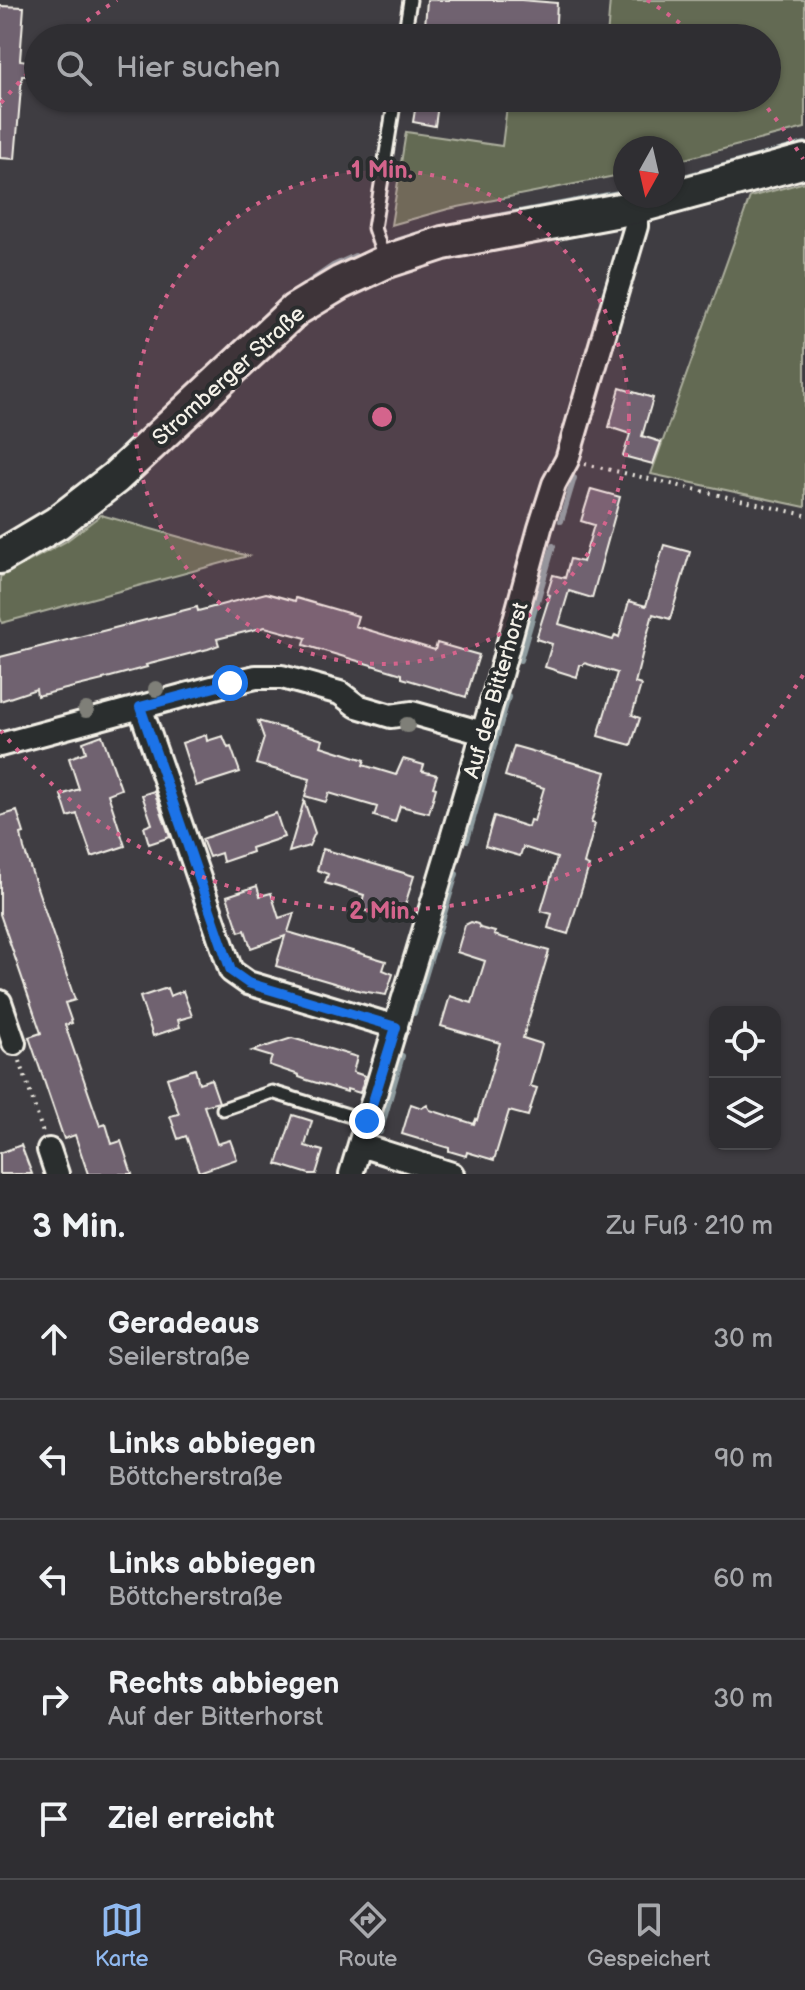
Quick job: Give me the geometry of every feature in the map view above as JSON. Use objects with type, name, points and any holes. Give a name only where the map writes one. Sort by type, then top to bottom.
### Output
[{"type":"main road","name":"Stromberger Straße","points":[[685,194],[805,161]]},
{"type":"main road","name":"Stromberger Straße","points":[[0,557],[57,523],[115,478],[295,310],[340,283],[385,262],[443,243],[631,208]]},
{"type":"street","name":"Auf der Bitterhorst","points":[[351,1174],[483,733],[545,513],[554,484],[567,460],[636,226],[636,208]]},
{"type":"street","points":[[0,745],[256,677],[282,677],[340,693],[357,706],[391,716],[412,713],[483,733]]},
{"type":"street","points":[[140,707],[231,971],[248,983],[396,1027]]},
{"type":"street","points":[[0,1002],[14,1043]]},
{"type":"street","points":[[360,1145],[452,1174]]},
{"type":"street","points":[[49,1150],[57,1174]]},
{"type":"lane","points":[[406,24],[410,0]]},
{"type":"lane","points":[[385,262],[374,228],[393,112]]},
{"type":"lane","points":[[223,1109],[272,1092],[367,1121]]},
{"type":"path","points":[[567,460],[805,515]]},
{"type":"path","points":[[14,1043],[49,1150]]},
{"type":"green space","points":[[610,0],[805,0],[805,128],[685,159],[685,136],[613,136],[613,176],[448,209],[391,225],[406,132],[502,146],[506,112],[781,112],[781,24],[608,24]]},
{"type":"green space","points":[[805,182],[805,507],[651,474],[750,197]]},
{"type":"green space","points":[[101,515],[248,556],[2,623],[0,577],[65,542]]},
{"type":"building","points":[[427,0],[557,3],[556,24],[425,24]]},
{"type":"building","points":[[0,6],[24,7],[20,60],[24,60],[24,76],[15,159],[0,158]]},
{"type":"building","points":[[415,112],[437,112],[435,126],[413,122]]},
{"type":"building","points":[[620,388],[653,398],[642,436],[661,442],[653,464],[623,456],[630,434],[609,427]]},
{"type":"building","points":[[591,489],[620,497],[592,598],[569,591],[559,624],[613,640],[615,635],[619,637],[629,601],[646,606],[664,545],[690,552],[670,619],[653,614],[635,683],[641,685],[632,715],[640,718],[631,745],[598,736],[617,673],[584,663],[580,665],[577,677],[545,667],[552,644],[536,639],[553,575],[565,578],[570,559],[583,562],[594,525],[581,521]]},
{"type":"building","points":[[266,593],[295,601],[296,598],[358,616],[355,626],[435,650],[437,643],[479,655],[466,697],[304,645],[306,638],[265,627],[217,639],[219,645],[208,649],[103,680],[37,696],[36,689],[0,701],[0,657],[197,607],[198,611]]},
{"type":"building","points":[[258,721],[323,740],[321,746],[365,760],[363,765],[396,775],[403,759],[424,765],[422,771],[437,775],[429,813],[400,806],[395,822],[374,816],[377,807],[329,793],[326,802],[305,796],[310,779],[256,764],[264,738]]},
{"type":"building","points":[[102,735],[121,789],[108,794],[125,846],[92,857],[77,814],[68,817],[61,795],[79,789],[69,758],[86,752],[83,742]]},
{"type":"building","points":[[206,735],[207,741],[223,736],[228,748],[231,747],[240,772],[196,786],[182,743]]},
{"type":"building","points":[[514,746],[606,772],[591,823],[595,824],[584,864],[589,866],[568,934],[548,928],[552,914],[541,911],[557,858],[523,847],[520,856],[485,846],[494,816],[528,827],[530,820],[534,821],[544,788],[505,776]]},
{"type":"building","points":[[154,791],[170,837],[149,844],[144,827],[152,824],[142,795]]},
{"type":"building","points":[[304,801],[315,833],[309,846],[289,852]]},
{"type":"building","points":[[17,811],[24,833],[21,834],[24,849],[75,1000],[65,1003],[72,1023],[65,1025],[100,1126],[106,1124],[112,1144],[121,1141],[132,1174],[88,1174],[75,1135],[64,1139],[29,1037],[41,1033],[0,914],[0,816]]},
{"type":"building","points":[[276,813],[284,837],[223,862],[221,853],[209,857],[202,839]]},
{"type":"building","points":[[323,849],[414,876],[400,921],[360,909],[364,895],[325,883],[328,874],[317,870]]},
{"type":"building","points":[[257,886],[260,896],[271,893],[279,918],[294,913],[288,932],[386,961],[383,970],[393,974],[386,995],[361,991],[276,966],[285,936],[251,948],[245,930],[239,932],[227,896]]},
{"type":"building","points":[[471,922],[495,932],[494,935],[549,951],[523,1038],[542,1044],[530,1086],[537,1088],[528,1116],[509,1111],[494,1160],[467,1152],[466,1156],[402,1134],[411,1104],[422,1108],[427,1105],[430,1110],[474,1124],[477,1120],[500,1043],[441,1026],[450,996],[472,1003],[485,961],[457,952],[465,925]]},
{"type":"building","points":[[167,988],[170,996],[183,991],[192,1016],[178,1020],[180,1027],[153,1036],[140,997]]},
{"type":"building","points":[[292,1038],[357,1057],[353,1072],[365,1076],[360,1093],[299,1077],[269,1065],[272,1057],[252,1051]]},
{"type":"building","points":[[195,1069],[199,1083],[211,1079],[219,1102],[204,1106],[217,1144],[230,1140],[237,1159],[199,1172],[186,1136],[178,1139],[170,1116],[179,1114],[167,1078]]},
{"type":"building","points":[[293,1115],[312,1121],[305,1146],[323,1151],[316,1174],[277,1164]]},
{"type":"building","points":[[21,1145],[32,1174],[0,1174],[0,1153]]},
{"type":"waterway","points":[[685,177],[805,144]]},
{"type":"waterway","points":[[477,220],[613,194]]},
{"type":"waterway","points":[[396,241],[431,230]]},
{"type":"waterway","points":[[298,290],[333,266],[355,256]]},
{"type":"waterway","points":[[231,348],[276,306]]},
{"type":"waterway","points":[[561,521],[574,478]]},
{"type":"waterway","points":[[520,660],[553,546]]},
{"type":"waterway","points":[[467,840],[508,697]]},
{"type":"waterway","points":[[414,1013],[456,874]]},
{"type":"waterway","points":[[380,1132],[402,1056]]},
{"type":"route","points":[[230,683],[140,707],[231,971],[248,983],[396,1027],[367,1121]]}]
